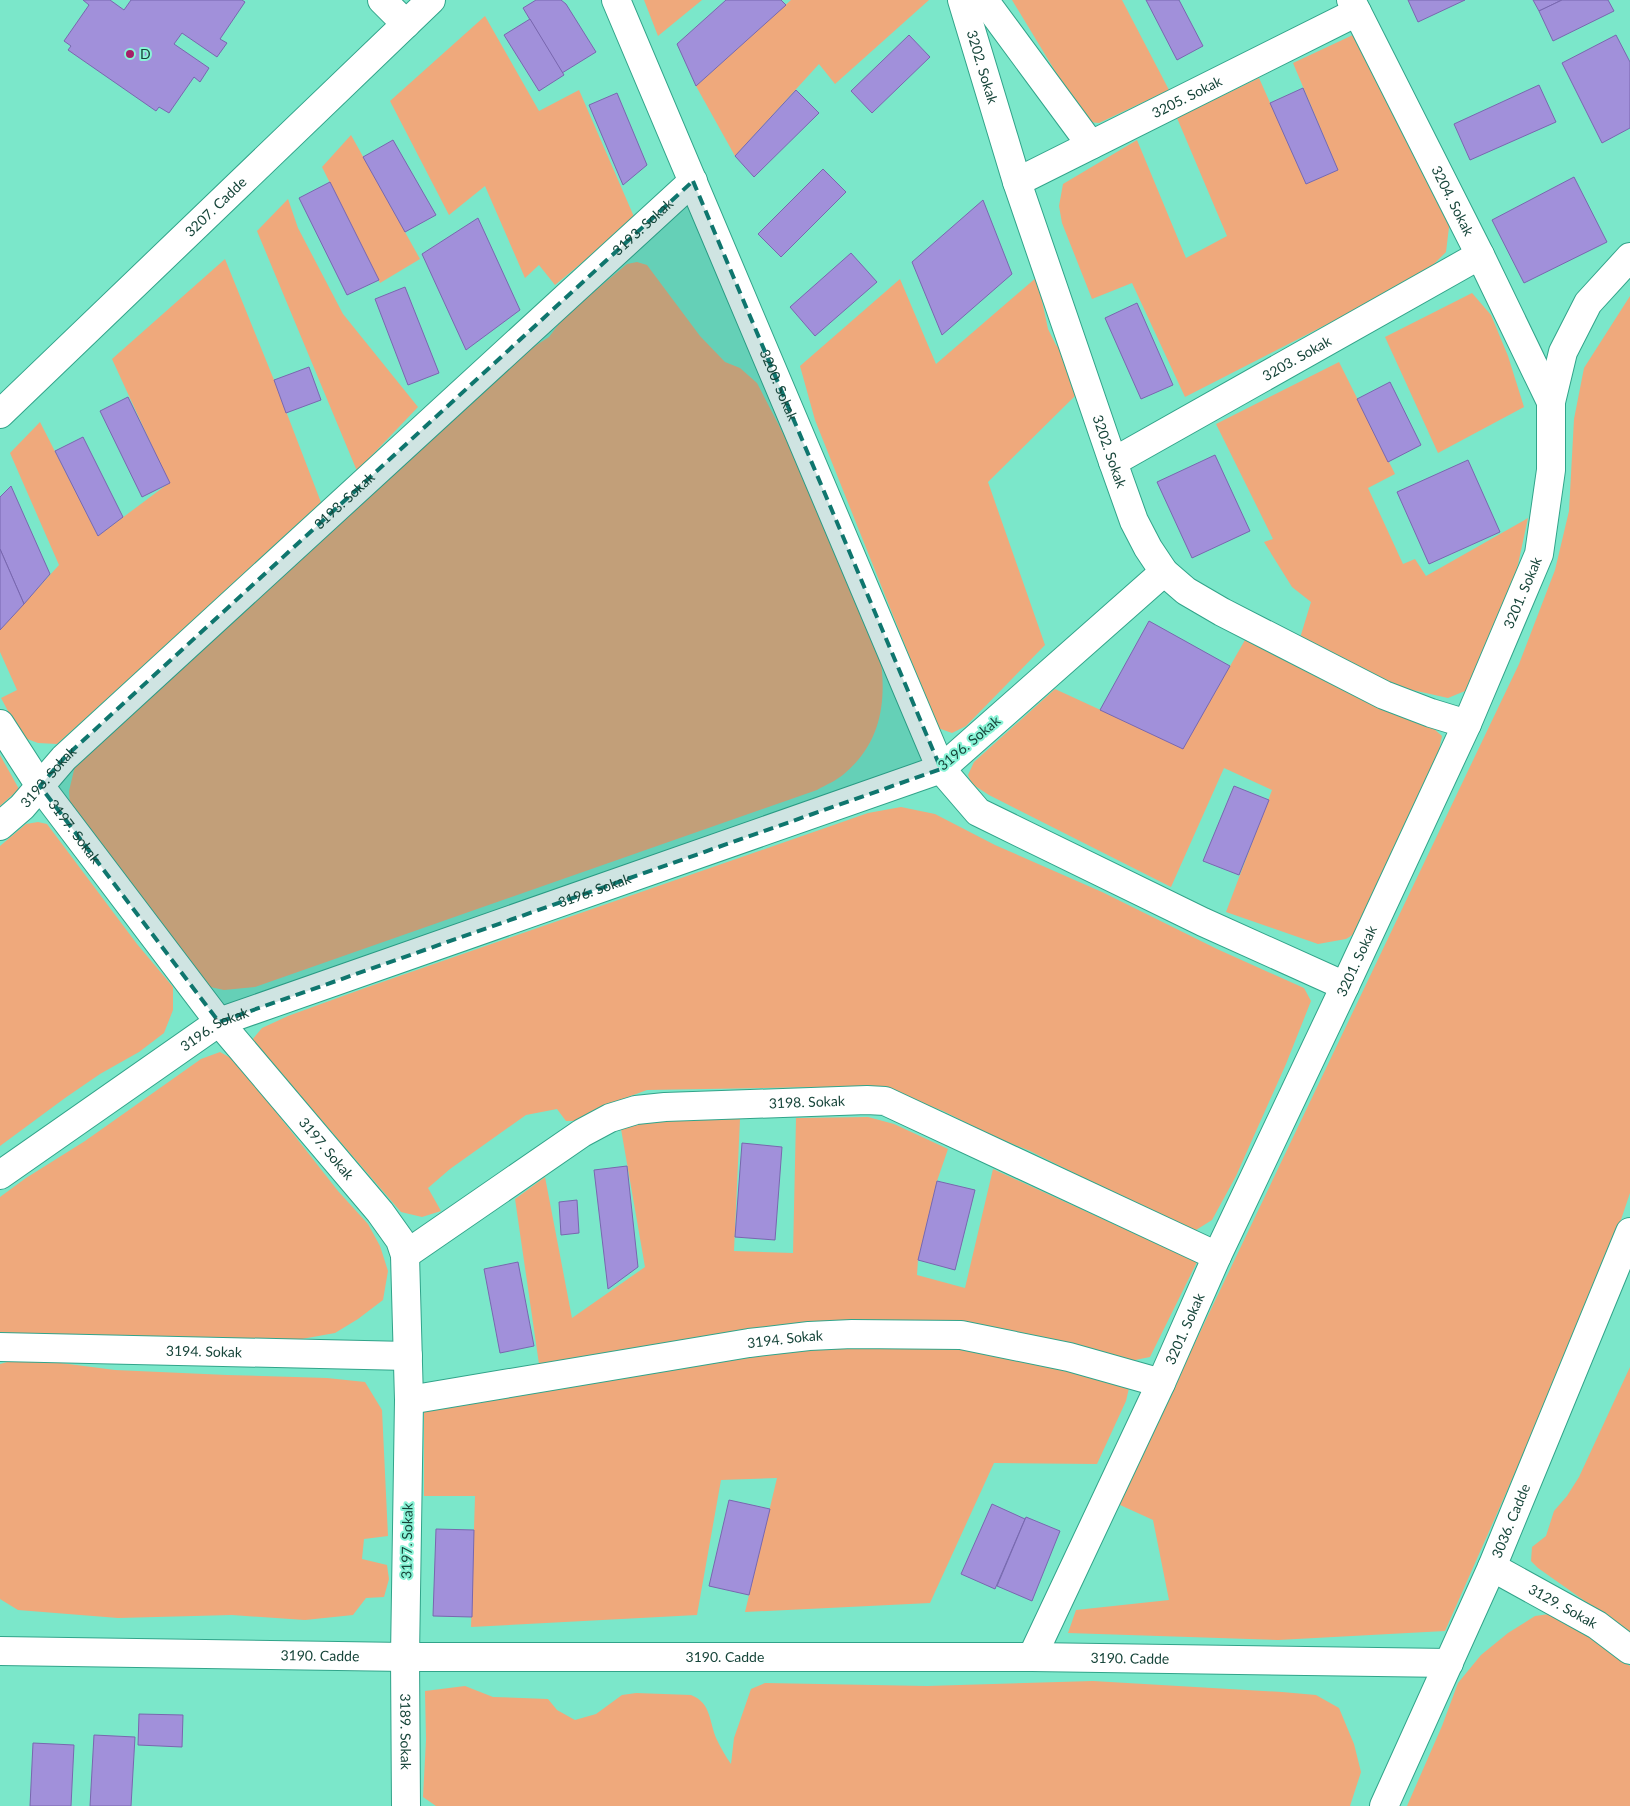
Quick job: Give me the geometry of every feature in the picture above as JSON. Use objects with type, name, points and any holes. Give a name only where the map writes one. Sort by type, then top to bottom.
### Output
[{"type":"street","points":[[382,0],[406,24]]},
{"type":"street","name":"3207. Cadde","points":[[0,414],[431,0]]},
{"type":"street","name":"3200. Sokak","points":[[616,0],[941,769],[978,812],[1203,922],[1346,986]]},
{"type":"street","name":"3202. Sokak","points":[[962,0],[1016,182],[1113,462],[1134,521],[1148,548],[1164,572],[1186,591],[1222,612],[1384,695],[1467,724]]},
{"type":"street","points":[[984,0],[1091,145]]},
{"type":"street","name":"3205. Sokak","points":[[1016,182],[1091,145],[1354,6]]},
{"type":"street","name":"3204. Sokak","points":[[1354,6],[1480,255],[1551,402]]},
{"type":"street","name":"3193. Sokak","points":[[0,826],[22,807],[64,758],[693,182]]},
{"type":"street","name":"3203. Sokak","points":[[1113,462],[1480,255]]},
{"type":"street","name":"3201. Sokak","points":[[1032,1657],[1162,1383],[1217,1256],[1346,986],[1467,724],[1539,554],[1551,470],[1551,402],[1563,352],[1588,303],[1630,257]]},
{"type":"street","name":"3196. Sokak","points":[[0,1176],[219,1022],[941,769],[1164,572]]},
{"type":"street","name":"3197. Sokak","points":[[0,724],[40,786],[219,1022],[385,1218],[400,1240],[405,1255],[409,1400],[405,1657]]},
{"type":"street","name":"3198. Sokak","points":[[405,1255],[582,1134],[610,1118],[636,1110],[664,1107],[868,1100],[884,1101],[1217,1256]]},
{"type":"street","name":"3036. Cadde","points":[[1384,1806],[1492,1567],[1630,1232]]},
{"type":"street","name":"3194. Sokak","points":[[409,1400],[749,1343],[809,1336],[852,1334],[961,1335],[1069,1357],[1162,1383]]},
{"type":"street","name":"3194. Sokak","points":[[0,1347],[408,1356]]},
{"type":"street","name":"3129. Sokak","points":[[1492,1567],[1597,1625],[1630,1650]]},
{"type":"street","name":"3190. Cadde","points":[[0,1651],[405,1657],[1032,1657],[1449,1663]]},
{"type":"street","name":"3189. Sokak","points":[[405,1657],[406,1806]]},
{"type":"highlighted area","points":[[693,181],[941,769],[219,1022],[40,786],[64,758]]},
{"type":"shaded area","points":[[644,0],[702,0],[658,36]]},
{"type":"shaded area","points":[[791,0],[929,0],[835,84],[819,64],[735,156],[696,86]]},
{"type":"shaded area","points":[[1012,0],[1122,0],[1169,90],[1099,123],[1089,122],[1069,94]]},
{"type":"shaded area","points":[[485,16],[539,111],[579,90],[635,219],[555,285],[539,265],[525,278],[485,186],[449,215],[390,101]]},
{"type":"shaded area","points":[[1355,34],[1450,219],[1446,252],[1423,275],[1185,397],[1132,283],[1092,299],[1062,223],[1059,206],[1063,184],[1137,140],[1186,258],[1227,236],[1177,118],[1259,78],[1306,184],[1338,170],[1293,63]]},
{"type":"shaded area","points":[[351,135],[420,259],[380,283],[322,167]]},
{"type":"shaded area","points":[[288,199],[298,228],[343,314],[418,407],[357,471],[257,231]]},
{"type":"shaded area","points":[[225,259],[322,505],[57,744],[38,743],[22,737],[1,698],[17,690],[0,652],[0,630],[59,565],[10,453],[40,422],[98,536],[169,483],[112,359]]},
{"type":"shaded area","points":[[637,262],[647,265],[700,336],[725,362],[740,368],[757,383],[787,441],[880,654],[883,688],[882,704],[874,734],[867,748],[857,762],[844,774],[817,790],[255,987],[224,990],[206,986],[70,805],[69,791],[75,766],[527,351],[549,337],[564,317],[627,264]]},
{"type":"shaded area","points":[[1037,277],[1048,329],[1056,345],[1065,354],[1077,394],[988,482],[1045,645],[966,726],[952,733],[938,728],[815,420],[800,366],[900,279],[936,364]]},
{"type":"shaded area","points":[[1472,293],[1491,315],[1508,356],[1524,407],[1438,453],[1385,337]]},
{"type":"shaded area","points":[[1630,296],[1630,1193],[1602,1276],[1445,1631],[1278,1640],[1068,1633],[1076,1610],[1169,1600],[1153,1520],[1118,1504],[1519,664],[1555,570],[1569,511],[1574,419],[1584,368]]},
{"type":"shaded area","points":[[1339,362],[1395,474],[1368,488],[1403,564],[1415,559],[1426,576],[1528,518],[1514,583],[1494,635],[1465,691],[1448,698],[1381,683],[1300,638],[1311,602],[1292,587],[1264,542],[1273,539],[1216,424]]},
{"type":"shaded area","points":[[1245,640],[1433,728],[1442,736],[1439,750],[1359,931],[1346,939],[1318,944],[1226,912],[1272,790],[1224,768],[1171,887],[989,795],[972,784],[968,775],[974,762],[1055,689],[1183,748]]},
{"type":"shaded area","points":[[0,755],[19,789],[0,806]]},
{"type":"shaded area","points":[[901,807],[935,814],[995,845],[1102,892],[1217,949],[1304,988],[1311,1001],[1286,1064],[1236,1176],[1212,1220],[1196,1230],[1146,1212],[1102,1187],[1030,1151],[988,1134],[943,1111],[893,1092],[818,1087],[647,1090],[601,1107],[581,1121],[566,1121],[557,1109],[526,1115],[450,1169],[428,1188],[441,1211],[422,1217],[401,1212],[252,1040],[262,1028],[288,1016],[365,988],[868,813]]},
{"type":"shaded area","points":[[38,822],[47,824],[137,944],[173,987],[173,1010],[164,1033],[139,1052],[100,1074],[65,1098],[0,1146],[0,846],[26,824]]},
{"type":"shaded area","points":[[220,1052],[236,1061],[338,1191],[368,1224],[380,1246],[388,1271],[383,1300],[335,1333],[285,1342],[0,1338],[0,1197],[26,1178],[85,1141],[201,1059]]},
{"type":"shaded area","points":[[868,1117],[894,1124],[948,1149],[937,1181],[918,1260],[917,1275],[965,1288],[993,1169],[1197,1262],[1150,1357],[1135,1360],[1119,1360],[976,1328],[539,1364],[515,1199],[545,1177],[572,1318],[645,1267],[621,1129],[639,1122],[657,1120],[740,1119],[734,1251],[793,1253],[796,1118]]},
{"type":"shaded area","points":[[877,1342],[991,1348],[1129,1388],[1126,1401],[1097,1464],[994,1463],[930,1603],[745,1612],[777,1478],[721,1480],[697,1615],[471,1627],[475,1496],[424,1496],[424,1406],[767,1349]]},
{"type":"shaded area","points":[[22,1358],[115,1370],[327,1378],[365,1382],[382,1410],[388,1536],[364,1539],[362,1559],[387,1565],[389,1579],[384,1597],[366,1598],[353,1615],[305,1620],[232,1615],[118,1618],[18,1610],[0,1599],[0,1364]]},
{"type":"shaded area","points":[[1630,1367],[1630,1633],[1538,1568],[1531,1561],[1532,1547],[1546,1536],[1554,1511],[1567,1496],[1579,1477]]},
{"type":"shaded area","points":[[1557,1613],[1630,1666],[1630,1806],[1407,1806],[1442,1726],[1458,1683],[1481,1655],[1508,1633],[1535,1616]]},
{"type":"shaded area","points":[[1093,1681],[1316,1695],[1339,1708],[1354,1744],[1361,1772],[1350,1806],[436,1806],[423,1797],[426,1740],[425,1691],[465,1686],[493,1697],[548,1699],[557,1710],[575,1720],[596,1714],[622,1695],[636,1693],[691,1695],[703,1703],[706,1708],[714,1734],[731,1764],[734,1738],[751,1689],[765,1683],[927,1686]]},
{"type":"building","name":"D","points":[[83,0],[110,0],[124,10],[131,0],[242,0],[245,2],[220,39],[227,43],[217,57],[182,33],[174,44],[209,68],[200,82],[194,77],[169,113],[159,107],[156,111],[68,50],[71,46],[64,41],[89,5]]},
{"type":"building","points":[[536,0],[561,0],[566,4],[596,52],[562,73],[523,8]]},
{"type":"building","points":[[726,0],[781,0],[786,5],[696,86],[677,44]]},
{"type":"building","points":[[1146,0],[1179,0],[1203,46],[1177,60]]},
{"type":"building","points":[[1408,0],[1465,0],[1418,22]]},
{"type":"building","points":[[1533,0],[1562,0],[1539,11]]},
{"type":"building","points":[[1562,0],[1608,0],[1614,11],[1553,41],[1539,11]]},
{"type":"building","points":[[530,19],[564,75],[539,91],[504,35]]},
{"type":"building","points":[[909,35],[930,57],[872,113],[851,91]]},
{"type":"building","points":[[1616,35],[1630,62],[1630,128],[1602,143],[1562,63]]},
{"type":"building","points":[[1539,85],[1556,122],[1470,160],[1454,124]]},
{"type":"building","points":[[1303,88],[1338,170],[1306,184],[1270,103]]},
{"type":"building","points":[[796,90],[819,113],[754,177],[735,156]]},
{"type":"building","points":[[617,93],[647,165],[623,185],[589,105]]},
{"type":"building","points":[[393,140],[436,215],[405,232],[363,157]]},
{"type":"building","points":[[823,169],[846,192],[781,257],[758,234]]},
{"type":"building","points":[[1574,177],[1607,242],[1524,283],[1492,220]]},
{"type":"building","points":[[330,182],[379,280],[347,295],[299,198]]},
{"type":"building","points":[[983,200],[1012,274],[942,335],[912,262]]},
{"type":"building","points":[[478,218],[520,310],[466,350],[422,254]]},
{"type":"building","points":[[851,253],[877,282],[815,336],[790,307]]},
{"type":"building","points":[[405,287],[439,373],[408,385],[375,299]]},
{"type":"building","points":[[1137,303],[1173,385],[1141,399],[1105,318]]},
{"type":"building","points":[[309,367],[321,400],[286,413],[274,380]]},
{"type":"building","points":[[1390,382],[1421,445],[1388,462],[1357,399]]},
{"type":"building","points":[[128,397],[170,483],[142,497],[100,411]]},
{"type":"building","points":[[83,437],[123,517],[98,536],[55,451]]},
{"type":"building","points":[[1215,455],[1250,531],[1192,558],[1157,482]]},
{"type":"building","points":[[1468,460],[1500,532],[1429,564],[1397,492]]},
{"type":"building","points":[[11,486],[50,574],[24,604],[0,549],[0,497]]},
{"type":"building","points":[[0,549],[24,604],[0,630]]},
{"type":"building","points":[[1149,621],[1230,666],[1183,749],[1100,710]]},
{"type":"building","points":[[1234,786],[1269,800],[1239,875],[1203,861]]},
{"type":"building","points":[[742,1143],[782,1147],[775,1240],[735,1237]]},
{"type":"building","points":[[627,1166],[638,1267],[608,1289],[594,1170]]},
{"type":"building","points":[[937,1181],[975,1190],[955,1270],[918,1260]]},
{"type":"building","points":[[577,1200],[579,1233],[561,1235],[559,1202]]},
{"type":"building","points":[[518,1262],[534,1346],[500,1353],[484,1269]]},
{"type":"building","points":[[729,1500],[770,1509],[749,1595],[709,1586]]},
{"type":"building","points":[[992,1504],[1025,1519],[995,1589],[961,1574]]},
{"type":"building","points":[[1026,1517],[1060,1531],[1032,1601],[997,1586]]},
{"type":"building","points":[[436,1529],[474,1530],[472,1617],[433,1616]]},
{"type":"building","points":[[139,1714],[183,1715],[182,1747],[138,1745]]},
{"type":"building","points":[[94,1735],[135,1737],[131,1806],[90,1806]]},
{"type":"building","points":[[33,1743],[74,1745],[71,1806],[30,1806]]},
{"type":"place","name":"D","points":[[130,54]]}]
